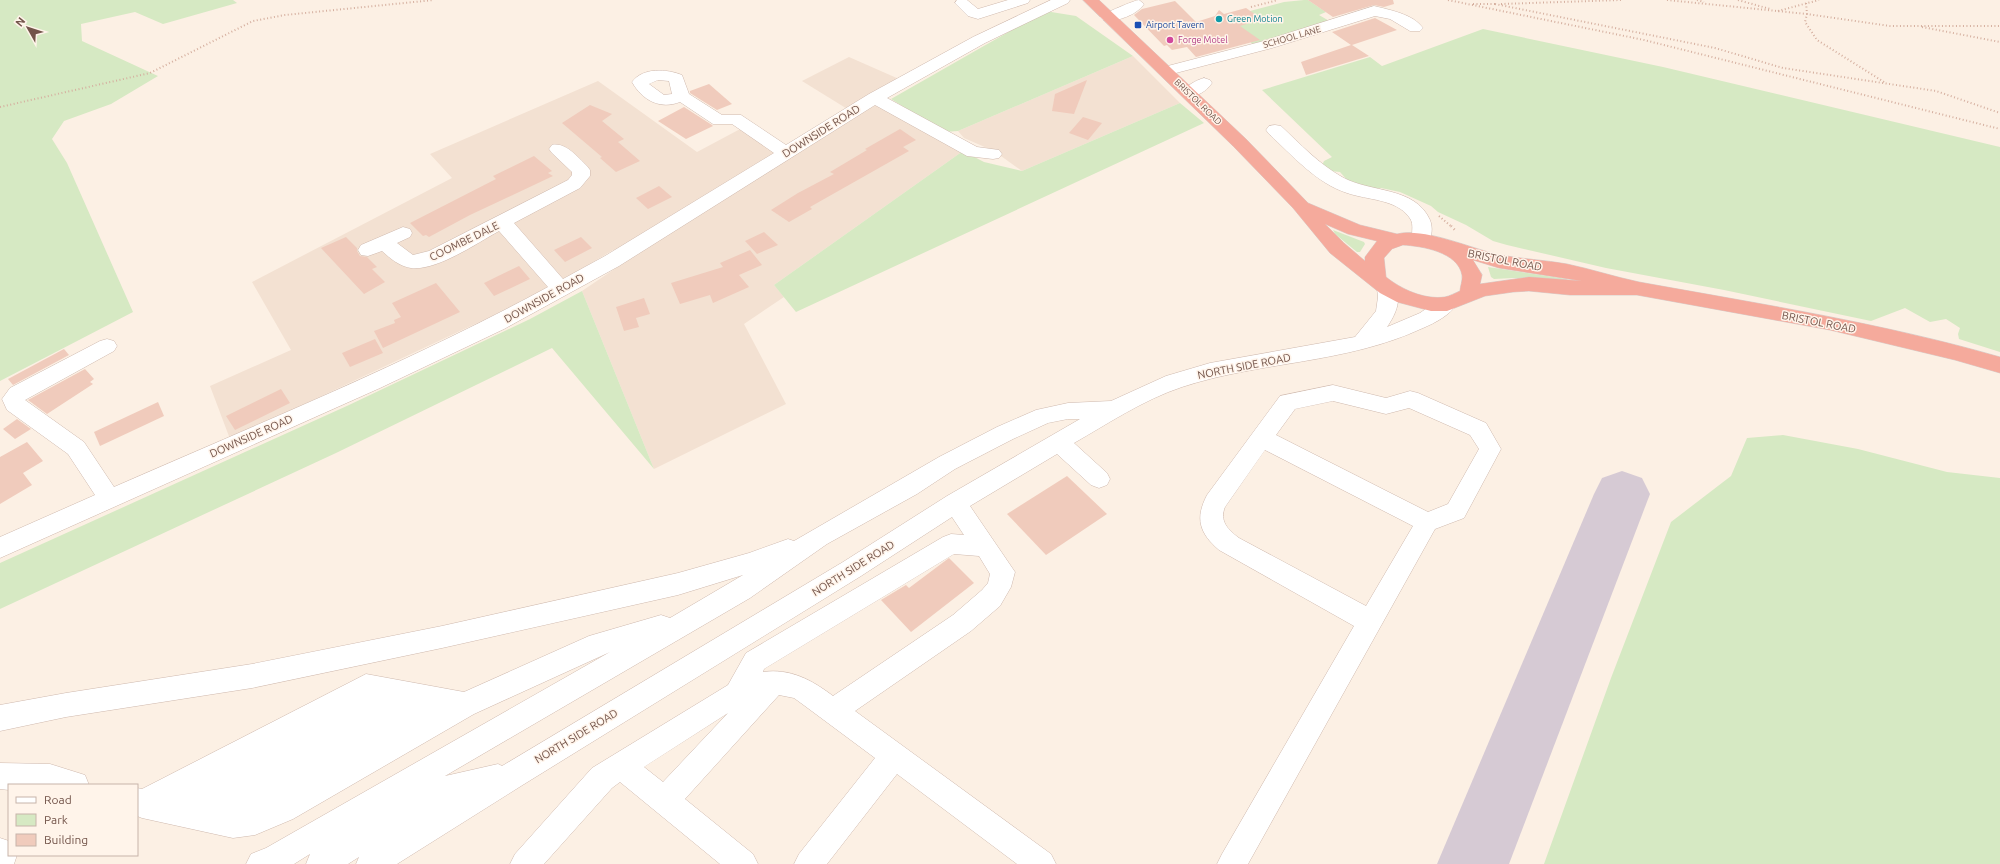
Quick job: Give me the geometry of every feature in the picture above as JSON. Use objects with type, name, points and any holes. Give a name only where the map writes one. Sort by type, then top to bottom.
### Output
[{"type":"highway","name":"BRISTOL ROAD","points":[[1090,0],[1189,93],[1302,207],[1318,228],[1337,248],[1382,283]]},
{"type":"highway","name":"BRISTOL ROAD","points":[[1302,207],[1350,229],[1393,239]]},
{"type":"highway","points":[[1393,239],[1421,239],[1444,246],[1458,255],[1471,269],[1473,286],[1469,295],[1447,304],[1431,304],[1404,297],[1382,283],[1373,268],[1374,258],[1383,245],[1393,239]]},
{"type":"highway","name":"BRISTOL ROAD","points":[[1444,246],[1499,261],[1567,271],[1637,288],[1830,323],[1956,352],[2000,365]]},
{"type":"highway","name":"BRISTOL ROAD","points":[[1469,295],[1482,290],[1529,284],[1570,288],[1637,288]]},
{"type":"street","points":[[960,1],[979,0]]},
{"type":"street","points":[[960,1],[973,13],[978,14],[1023,0]]},
{"type":"street","name":"DOWNSIDE ROAD","points":[[0,548],[373,382],[497,324],[612,261],[875,98],[979,40],[1063,0]]},
{"type":"street","points":[[1108,17],[1129,10],[1137,4]]},
{"type":"street","name":"SCHOOL LANE","points":[[1166,71],[1266,45],[1374,11],[1395,16],[1415,28]]},
{"type":"street","points":[[1336,24],[1353,29]]},
{"type":"street","points":[[1189,93],[1204,83]]},
{"type":"street","points":[[681,96],[719,120],[736,119],[786,153]]},
{"type":"street","points":[[875,98],[973,152],[993,154]]},
{"type":"street","points":[[1276,130],[1335,181],[1356,191],[1393,199],[1411,207],[1420,219],[1423,230],[1421,239]]},
{"type":"street","name":"COOMBE DALE","points":[[403,232],[376,246],[407,261],[418,263],[436,256],[574,184],[581,176],[581,170],[558,149]]},
{"type":"street","points":[[471,221],[489,220],[499,224]]},
{"type":"street","name":"COOMBE DALE","points":[[499,224],[561,289]]},
{"type":"street","points":[[1363,342],[1386,315],[1389,301],[1382,283]]},
{"type":"street","name":"NORTH SIDE ROAD","points":[[373,863],[511,776],[852,569],[955,503],[1114,409],[1155,389],[1204,373],[1235,366],[1332,351],[1398,331],[1427,318],[1447,304]]},
{"type":"street","points":[[107,346],[23,391],[14,399],[16,404],[76,448],[97,478],[109,499]]},
{"type":"street","points":[[1232,864],[1371,622],[1427,522],[1456,510],[1490,449],[1478,429],[1410,398],[1386,406],[1333,393],[1288,402],[1215,502],[1210,515],[1214,527],[1222,539],[1231,546],[1371,622]]},
{"type":"street","points":[[261,864],[273,860],[741,590],[819,537],[908,488],[947,463],[1005,433],[1044,416],[1068,411],[1114,409]]},
{"type":"street","points":[[1005,433],[1021,436],[1031,444],[1032,458]]},
{"type":"street","points":[[1262,438],[1427,522]]},
{"type":"street","points":[[1058,442],[1099,479]]},
{"type":"street","points":[[833,711],[962,623],[991,598],[999,587],[1003,572],[955,503]]},
{"type":"street","points":[[0,718],[66,705],[252,676],[442,637],[678,584],[750,562],[819,537]]},
{"type":"street","points":[[738,692],[755,661],[951,544],[986,547]]},
{"type":"street","points":[[140,803],[233,824],[255,821],[283,809],[465,706],[598,644],[693,617]]},
{"type":"street","points":[[665,800],[773,683]]},
{"type":"street","points":[[525,864],[602,778],[738,692],[757,684],[773,683],[786,684],[800,688],[894,756],[1028,860]]},
{"type":"street","points":[[140,803],[366,686],[465,706]]},
{"type":"street","points":[[336,702],[436,722]]},
{"type":"street","points":[[305,718],[407,739]]},
{"type":"street","points":[[273,734],[377,756]]},
{"type":"street","points":[[241,751],[346,773]]},
{"type":"street","points":[[809,864],[894,756]]},
{"type":"street","points":[[621,765],[743,864]]},
{"type":"street","points":[[208,769],[315,791]]},
{"type":"street","points":[[0,776],[50,778],[71,784]]},
{"type":"street","points":[[321,864],[442,790],[511,776]]},
{"type":"street","points":[[175,786],[283,809]]},
{"type":"street","points":[[373,863],[390,821]]},
{"type":"path","points":[[0,107],[150,73],[253,21],[285,15],[434,0]]},
{"type":"path","points":[[1251,7],[1278,0]]},
{"type":"path","points":[[1448,0],[1644,40],[2000,129]]},
{"type":"path","points":[[1469,5],[1621,0]]},
{"type":"path","points":[[1667,0],[1807,14],[1890,26],[2000,26]]},
{"type":"path","points":[[1697,0],[1717,5]]},
{"type":"path","points":[[1738,0],[1777,11],[1819,0]]},
{"type":"path","points":[[1806,3],[1812,0]]},
{"type":"path","points":[[1806,3],[1807,14],[1804,22],[1817,40],[1886,83]]},
{"type":"path","points":[[1495,4],[1627,28],[1715,48],[1783,68],[1936,91],[2000,113]]},
{"type":"path","points":[[1914,26],[2000,42]]},
{"type":"shaded area","points":[[1133,56],[1180,103],[1022,171],[994,151],[964,138],[958,131]]},
{"type":"shaded area","points":[[849,57],[899,79],[849,110],[802,81]]},
{"type":"shaded area","points":[[598,81],[697,152],[742,128],[778,150],[623,249],[613,250],[578,271],[492,316],[230,439],[210,386],[291,350],[252,282],[452,178],[430,154]]},
{"type":"shaded area","points":[[880,104],[963,151],[774,285],[784,297],[744,324],[786,404],[654,469],[582,291],[786,153],[842,118]]},
{"type":"green space","points":[[0,0],[233,0],[237,3],[163,24],[135,12],[81,24],[82,41],[158,76],[111,104],[64,121],[52,139],[67,163],[133,312],[0,381]]},
{"type":"green space","points":[[1308,0],[1326,12],[1319,15],[1331,22],[1254,46],[1237,27],[1250,11],[1284,2]]},
{"type":"green space","points":[[1045,11],[1076,16],[1133,56],[958,131],[944,132],[891,99]]},
{"type":"green space","points":[[1483,29],[1663,67],[2000,147],[2000,352],[1959,339],[1958,334],[1960,328],[1946,319],[1930,322],[1905,308],[1871,321],[1724,290],[1606,268],[1493,241],[1466,225],[1438,212],[1431,206],[1400,192],[1381,188],[1375,189],[1348,181],[1340,172],[1330,171],[1322,165],[1324,161],[1332,157],[1262,90],[1370,57],[1382,66]]},
{"type":"green space","points":[[1180,103],[1204,123],[796,312],[774,285],[963,151],[984,162],[1022,171]]},
{"type":"green space","points":[[1333,230],[1364,242],[1365,244],[1360,252],[1357,252],[1335,234]]},
{"type":"green space","points":[[1488,267],[1567,279],[1566,281],[1513,278],[1494,279],[1491,277]]},
{"type":"green space","points":[[582,291],[654,469],[552,348],[336,453],[0,609],[0,563],[349,405],[530,319]]},
{"type":"green space","points":[[1783,435],[1858,449],[1947,472],[2000,478],[2000,864],[1544,864],[1611,678],[1671,522],[1731,476],[1747,438]]},
{"type":"building","points":[[1308,0],[1393,0],[1394,4],[1384,7],[1374,5],[1333,17]]},
{"type":"building","points":[[1175,1],[1196,22],[1215,16],[1219,10],[1224,14],[1246,8],[1262,19],[1240,26],[1260,40],[1196,57],[1187,47],[1172,50],[1167,45],[1164,46],[1134,15],[1142,9]]},
{"type":"building","points":[[1375,18],[1397,30],[1352,45],[1369,56],[1306,75],[1301,62],[1351,45],[1332,32]]},
{"type":"building","points":[[1087,80],[1074,114],[1052,111],[1055,94]]},
{"type":"building","points":[[709,84],[732,104],[717,110],[690,93],[690,91]]},
{"type":"building","points":[[590,105],[612,114],[602,121],[624,139],[618,142],[640,161],[616,172],[600,158],[602,157],[562,123]]},
{"type":"building","points":[[684,107],[713,126],[686,139],[658,121]]},
{"type":"building","points":[[1083,117],[1102,123],[1088,140],[1069,133]]},
{"type":"building","points":[[900,129],[916,140],[903,147],[909,151],[810,207],[812,209],[789,222],[771,210],[798,193],[834,174],[830,172],[867,150],[865,149]]},
{"type":"building","points":[[534,156],[552,171],[548,173],[553,176],[470,215],[429,237],[426,235],[423,236],[410,223],[496,179],[493,176]]},
{"type":"building","points":[[659,186],[672,197],[648,209],[636,198]]},
{"type":"building","points":[[764,232],[778,245],[757,254],[745,241]]},
{"type":"building","points":[[346,237],[357,248],[360,256],[367,257],[377,267],[372,269],[385,282],[364,294],[321,248]]},
{"type":"building","points":[[581,237],[592,248],[565,262],[554,250]]},
{"type":"building","points":[[750,250],[762,265],[739,275],[749,287],[713,303],[710,295],[680,304],[671,283],[723,267],[720,263]]},
{"type":"building","points":[[519,266],[530,279],[494,296],[484,283]]},
{"type":"building","points":[[436,283],[460,312],[383,348],[374,331],[395,323],[394,320],[401,317],[392,303]]},
{"type":"building","points":[[644,298],[650,314],[636,318],[639,327],[624,331],[616,307]]},
{"type":"building","points":[[375,339],[383,353],[350,367],[342,353]]},
{"type":"building","points":[[64,349],[69,355],[13,385],[8,379]]},
{"type":"building","points":[[85,369],[94,379],[90,382],[93,384],[47,414],[28,400]]},
{"type":"building","points":[[281,389],[290,403],[235,430],[226,416]]},
{"type":"building","points":[[158,402],[164,416],[100,446],[94,432]]},
{"type":"building","points":[[17,419],[31,429],[15,439],[3,429]]},
{"type":"building","points":[[27,442],[43,461],[23,473],[32,485],[0,504],[0,457]]},
{"type":"building","points":[[1067,476],[1107,514],[1046,555],[1007,514]]},
{"type":"building","points":[[949,558],[974,583],[911,632],[881,600],[906,585],[909,588]]},
{"type":"taxiway","points":[[1473,864],[1622,494]]},
{"type":"place","name":"Green Motion","points":[[1219,19]]},
{"type":"place","name":"Airport Tavern","points":[[1138,25]]},
{"type":"place","name":"Forge Motel","points":[[1170,40]]}]
